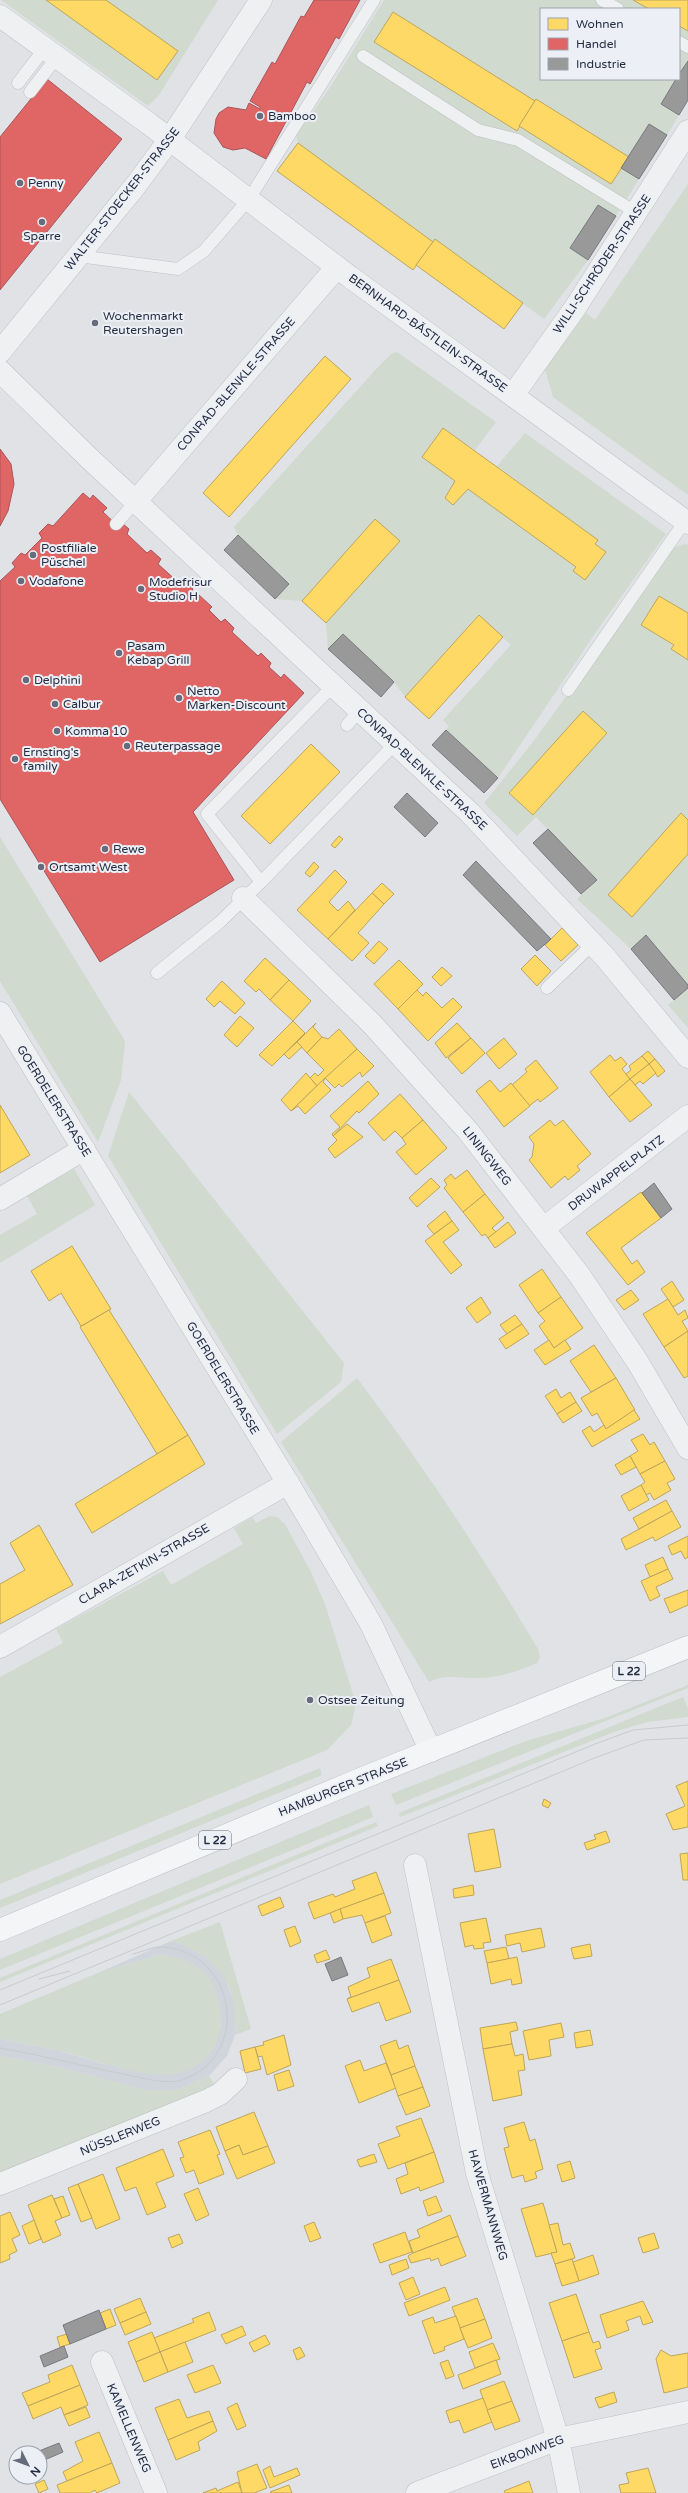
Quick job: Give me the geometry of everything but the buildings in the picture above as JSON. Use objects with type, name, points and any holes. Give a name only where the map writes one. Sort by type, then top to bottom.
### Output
[{"type":"main road","name":"HAMBURGER STRASSE","points":[[0,1930],[431,1751],[688,1647]]},
{"type":"street","name":"WALTER-STOECKER-STRASSE","points":[[0,352],[170,139],[261,0]]},
{"type":"street","name":"BERNHARD-BÄSTLEIN-STRASSE","points":[[0,16],[170,139],[337,267],[687,520]]},
{"type":"street","name":"WILLI-SCHRÖDER-STRASSE","points":[[513,395],[575,308],[688,131]]},
{"type":"street","name":"CONRAD-BLENKLE-STRASSE","points":[[136,501],[337,267]]},
{"type":"street","name":"CONRAD-BLENKLE-STRASSE","points":[[0,371],[333,686],[353,718],[395,744],[470,813],[593,944],[688,1057]]},
{"type":"street","name":"LININGWEG","points":[[244,898],[382,1036],[468,1131],[580,1276],[637,1361],[688,1448]]},
{"type":"street","name":"GOERDELERSTRASSE","points":[[1,1016],[288,1482],[371,1624],[431,1751]]},
{"type":"street","name":"DRUWAPPELPLATZ","points":[[544,1228],[688,1116]]},
{"type":"street","points":[[0,1199],[84,1149]]},
{"type":"street","name":"CLARA-ZETKIN-STRASSE","points":[[0,1647],[288,1482]]},
{"type":"street","name":"HAWERMANNWEG","points":[[415,1865],[477,2173],[558,2439],[569,2493]]},
{"type":"street","name":"NÜSSLERWEG","points":[[0,2184],[206,2101],[220,2094],[236,2079]]},
{"type":"street","name":"KAMELLENWEG","points":[[102,2362],[156,2493]]},
{"type":"street","name":"EIKBOMWEG","points":[[417,2493],[558,2439],[688,2412]]},
{"type":"lane","points":[[78,256],[178,269],[204,251],[249,199],[374,0]]},
{"type":"lane","points":[[602,0],[616,8]]},
{"type":"lane","points":[[18,83],[51,53]]},
{"type":"lane","points":[[30,92],[51,53]]},
{"type":"lane","points":[[364,56],[478,130],[518,140],[637,213]]},
{"type":"lane","points":[[116,524],[136,501]]},
{"type":"lane","points":[[568,690],[687,520]]},
{"type":"lane","points":[[261,882],[207,814],[333,686]]},
{"type":"lane","points":[[157,973],[220,922],[395,744]]},
{"type":"lane","points":[[547,988],[593,944]]},
{"type":"shaded area","points":[[1,0],[218,0],[159,95],[148,106]]},
{"type":"shaded area","points":[[384,0],[633,0],[647,8],[540,8],[540,80],[675,80],[661,104],[679,115],[667,135],[629,157],[537,99],[535,101],[375,42],[516,131],[519,126],[611,184],[621,168],[639,179],[616,216],[598,205],[570,248],[588,260],[544,319],[435,239],[433,242],[298,143],[296,135],[329,89]]},
{"type":"shaded area","points":[[680,27],[688,31],[688,61],[680,73]]},
{"type":"shaded area","points":[[688,184],[688,495],[553,397],[545,369],[586,313],[595,320]]},
{"type":"shaded area","points":[[397,352],[496,422],[475,450],[443,428],[422,457],[455,481],[445,498],[453,505],[468,489],[576,567],[573,571],[585,580],[606,552],[595,544],[598,540],[497,466],[525,433],[666,534],[596,632],[498,778],[446,730],[449,726],[443,720],[511,645],[478,615],[405,697],[394,682],[343,635],[328,649],[326,623],[375,519],[302,601],[275,599],[289,584],[238,535],[234,527],[378,367],[391,354]]},
{"type":"shaded area","points":[[686,544],[688,545],[688,985],[646,936],[631,949],[577,899],[596,880],[536,817],[517,836],[484,803],[533,742],[674,547]],"holes":[[[607,733],[533,815],[509,793]]]},
{"type":"shaded area","points":[[0,837],[125,1041],[121,1080],[98,1142],[0,981]]},
{"type":"shaded area","points":[[688,988],[688,1028],[668,1005]]},
{"type":"shaded area","points":[[129,1092],[344,1363],[341,1382],[277,1434],[108,1156]]},
{"type":"shaded area","points":[[74,1169],[95,1205],[0,1263],[0,1235],[37,1214],[27,1196]]},
{"type":"shaded area","points":[[357,1378],[429,1477],[495,1579],[538,1649],[540,1657],[537,1663],[502,1675],[480,1678],[447,1677],[435,1679],[429,1682],[281,1442]]},
{"type":"shaded area","points":[[270,1516],[277,1517],[285,1524],[311,1572],[325,1604],[356,1704],[351,1725],[327,1750],[0,1884],[0,1677],[63,1643],[56,1629],[163,1571],[171,1585],[243,1544],[234,1528],[253,1517],[256,1523]]},
{"type":"shaded area","points":[[688,1685],[688,1688],[396,1805],[391,1794],[526,1741],[605,1718]]},
{"type":"shaded area","points":[[683,1697],[688,1708],[688,1717],[647,1722],[614,1732],[400,1817],[399,1813]]},
{"type":"shaded area","points":[[320,1768],[322,1775],[0,1908],[0,1900]]},
{"type":"shaded area","points":[[369,1805],[373,1817],[0,1970],[0,1959]]},
{"type":"shaded area","points":[[376,1822],[378,1826],[0,1982],[0,1978]]},
{"type":"shaded area","points":[[220,1922],[251,2029],[235,2035],[233,2001],[229,1987],[222,1975],[213,1964],[202,1955],[188,1947],[171,1941]]},
{"type":"shaded area","points":[[171,1941],[191,1947],[209,1958],[224,1976],[235,2006],[235,2035],[227,2056],[209,2076],[176,2090],[147,2090],[58,2067],[0,2056],[0,2039],[57,2050],[100,2063],[149,2073],[221,2027],[220,2013],[214,1988],[162,1954],[100,1972]]},
{"type":"shaded area","points":[[162,1954],[186,1961],[203,1971],[213,1983],[219,2002],[221,2022],[220,2031],[214,2048],[208,2057],[193,2067],[178,2073],[164,2075],[149,2074],[117,2068],[57,2050],[0,2039],[0,2014],[100,1972]]},
{"type":"shaded area","points":[[0,2056],[58,2067],[147,2090],[176,2090],[209,2076],[220,2094],[0,2184]]},
{"type":"tram line","points":[[0,1990],[595,1744],[633,1730],[688,1725]]},
{"type":"tram line","points":[[0,2005],[597,1757],[644,1740],[688,1738]]},
{"type":"tram line","points":[[0,2048],[147,2079],[169,2082],[182,2080],[204,2068],[219,2050],[226,2029],[226,2007],[220,1986],[207,1967],[188,1953],[159,1947],[133,1954]]},
{"type":"tram line","points":[[39,1979],[70,1971]]},
{"type":"place","name":"Bamboo","points":[[260,116]]},
{"type":"place","name":"Penny","points":[[20,183]]},
{"type":"place","name":"Sparre","points":[[42,222]]},
{"type":"place","name":"Wochenmarkt Reutershagen","points":[[95,323]]},
{"type":"place","name":"Postfiliale Püschel","points":[[33,555]]},
{"type":"place","name":"Vodafone","points":[[21,581]]},
{"type":"place","name":"Modefrisur Studio H","points":[[141,589]]},
{"type":"place","name":"Pasam Kebap Grill","points":[[119,653]]},
{"type":"place","name":"Delphini","points":[[26,680]]},
{"type":"place","name":"Netto Marken-Discount","points":[[179,698]]},
{"type":"place","name":"Calbur","points":[[55,704]]},
{"type":"place","name":"Komma 10","points":[[57,731]]},
{"type":"place","name":"Reuterpassage","points":[[127,746]]},
{"type":"place","name":"Ernsting's family","points":[[15,759]]},
{"type":"place","name":"Rewe","points":[[105,849]]},
{"type":"place","name":"Ortsamt West","points":[[41,867]]},
{"type":"place","name":"Ostsee Zeitung","points":[[310,1700]]}]
